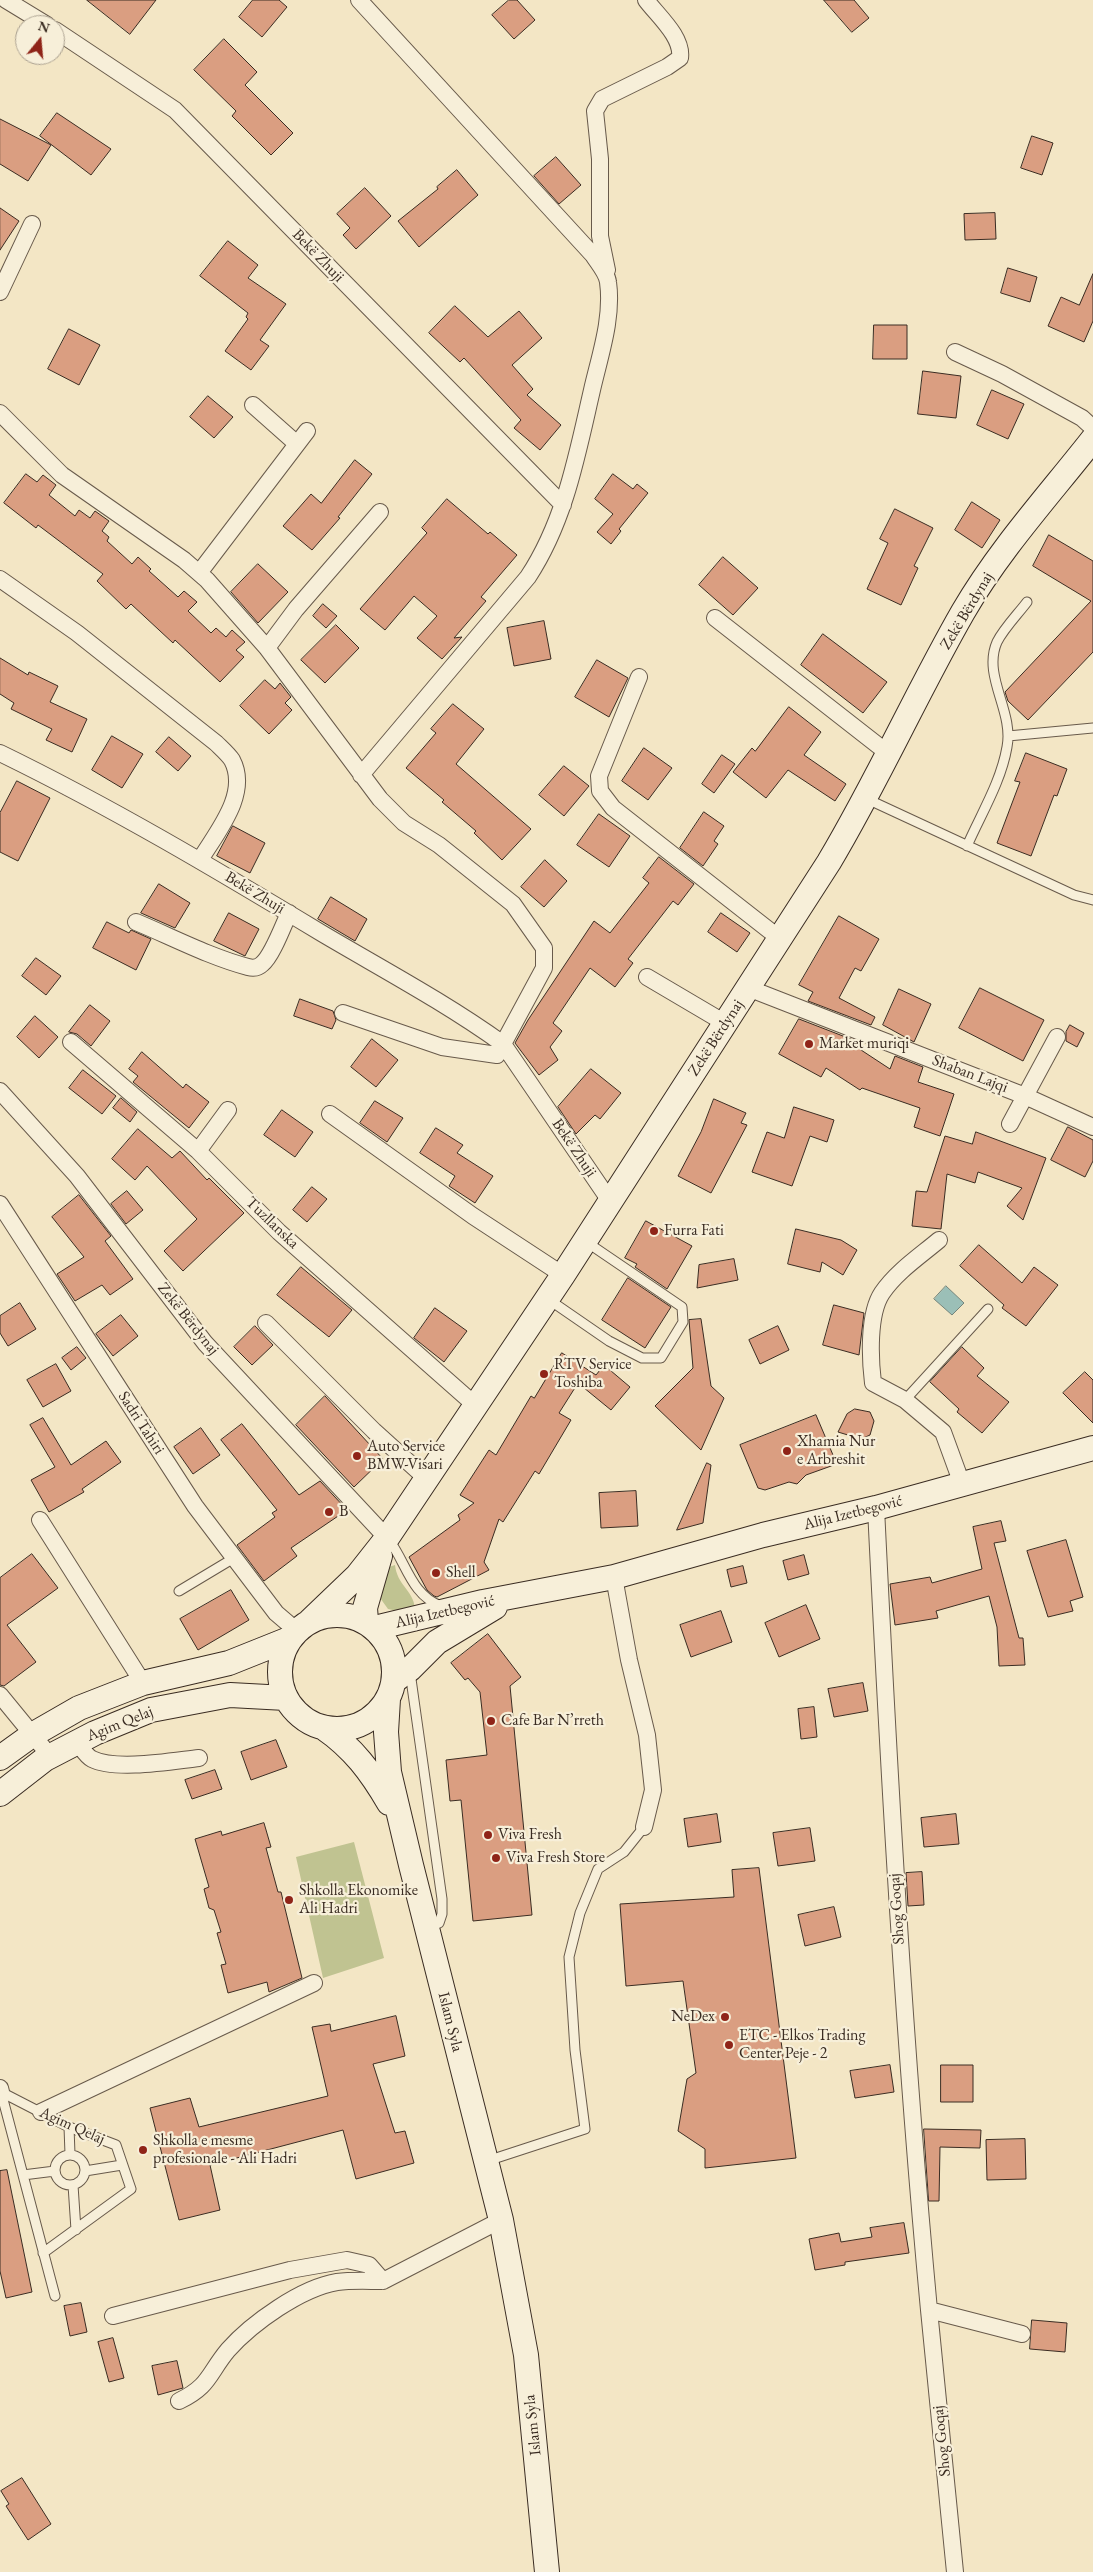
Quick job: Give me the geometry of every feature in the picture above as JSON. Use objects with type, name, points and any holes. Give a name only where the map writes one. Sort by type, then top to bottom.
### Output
[{"type":"main road","name":"Zekë Bërdynaj","points":[[397,1683],[376,1714],[361,1724],[343,1729],[324,1728],[309,1722],[296,1712],[286,1698],[279,1673],[280,1660],[299,1630],[356,1576],[387,1538],[563,1275],[748,988],[866,799],[964,611],[1001,556],[1093,440]]},
{"type":"main road","name":"Alija Izetbegović","points":[[370,1625],[614,1578],[763,1535],[876,1508],[1093,1448]]},
{"type":"main road","name":"Zekë Bërdynaj","points":[[370,1625],[365,1608],[374,1572],[387,1538]]},
{"type":"main road","name":"Alija Izetbegović","points":[[397,1683],[437,1642],[465,1624],[515,1597]]},
{"type":"main road","points":[[299,1630],[326,1615],[344,1615],[370,1625],[387,1643],[394,1661],[397,1683]]},
{"type":"main road","name":"Agim Qelaj","points":[[0,1758],[32,1735],[80,1708],[143,1683],[228,1663],[299,1630]]},
{"type":"main road","name":"Islam Syla","points":[[397,1683],[386,1732],[389,1772],[426,1928],[501,2220],[526,2355],[548,2572]]},
{"type":"main road","name":"Agim Qelaj","points":[[0,1794],[50,1756],[77,1742],[151,1710],[230,1695],[286,1698]]},
{"type":"main road","name":"Islam Syla","points":[[324,1728],[344,1742],[370,1770],[401,1823]]},
{"type":"street","points":[[6,0],[31,15]]},
{"type":"street","points":[[359,0],[593,255],[608,280]]},
{"type":"street","points":[[361,775],[528,577],[543,555],[563,505],[579,454],[602,350],[608,310],[608,280],[600,236],[600,159],[595,111],[602,99],[667,67],[680,58],[681,50],[678,41],[646,0]]},
{"type":"street","name":"Bekë Zhuji","points":[[65,37],[175,110],[563,505]]},
{"type":"street","points":[[0,292],[32,224]]},
{"type":"street","points":[[955,352],[1002,374],[1082,418],[1093,428]]},
{"type":"street","points":[[199,573],[302,437],[253,405]]},
{"type":"street","points":[[0,413],[62,474],[184,560],[199,573],[235,610],[266,648],[380,799],[404,823],[439,845],[513,904],[544,948],[544,968],[497,1055],[442,1047],[343,1013]]},
{"type":"street","points":[[266,648],[296,609],[380,512]]},
{"type":"street","points":[[0,579],[77,633],[216,743],[231,759],[236,771],[238,786],[230,810],[200,860]]},
{"type":"street","points":[[715,618],[889,754]]},
{"type":"street","points":[[639,677],[599,776],[600,791],[613,808],[649,838],[779,938]]},
{"type":"street","name":"Bekë Zhuji","points":[[0,753],[200,860],[446,1005],[503,1044],[610,1202]]},
{"type":"street","points":[[136,922],[256,968],[263,964],[268,956],[289,913]]},
{"type":"street","points":[[647,977],[725,1023]]},
{"type":"street","name":"Shaban Lajqi","points":[[748,988],[1025,1096],[1093,1127]]},
{"type":"street","points":[[1010,1124],[1057,1037]]},
{"type":"street","name":"Tuzllanska","points":[[70,1042],[198,1151],[280,1232],[475,1405]]},
{"type":"street","name":"Zekë Bërdynaj","points":[[0,1091],[78,1176],[205,1343],[387,1538]]},
{"type":"street","points":[[198,1151],[228,1110]]},
{"type":"street","points":[[330,1114],[433,1185],[473,1216],[563,1275]]},
{"type":"street","name":"Sadri Tahiri","points":[[0,1204],[195,1506],[276,1613],[299,1630]]},
{"type":"street","points":[[938,1240],[906,1267],[882,1293],[872,1324],[870,1363],[873,1383],[905,1400],[943,1432],[962,1484]]},
{"type":"street","points":[[266,1323],[374,1431],[427,1479]]},
{"type":"street","name":"Shog Goqaj","points":[[876,1508],[892,1829],[914,2144],[928,2310],[955,2572]]},
{"type":"street","name":"Agim Qelaj","points":[[40,1520],[143,1683]]},
{"type":"street","points":[[614,1578],[629,1660],[647,1735],[653,1790],[644,1827]]},
{"type":"street","points":[[0,1695],[50,1756]]},
{"type":"street","points":[[77,1742],[90,1758],[103,1764],[152,1764],[199,1758]]},
{"type":"street","points":[[41,2112],[314,1983]]},
{"type":"street","points":[[178,2401],[197,2392],[228,2350],[282,2306],[302,2294],[337,2282],[383,2281],[501,2220]]},
{"type":"street","points":[[113,2316],[290,2270],[347,2260],[369,2265],[383,2281]]},
{"type":"street","points":[[928,2310],[1022,2334]]},
{"type":"lane","points":[[967,846],[1000,774],[1008,745],[1006,712],[992,667],[997,642],[1027,602]]},
{"type":"lane","points":[[1008,736],[1093,728]]},
{"type":"lane","points":[[866,799],[1074,895],[1093,900]]},
{"type":"lane","points":[[547,1298],[642,1358],[661,1358],[682,1322],[682,1307],[585,1241]]},
{"type":"lane","points":[[905,1400],[988,1309]]},
{"type":"lane","points":[[387,1538],[398,1552],[410,1580],[422,1594],[433,1603],[451,1609]]},
{"type":"lane","points":[[179,1591],[234,1558]]},
{"type":"lane","points":[[397,1683],[442,1899],[442,1914],[439,1923],[426,1928]]},
{"type":"lane","points":[[486,2161],[585,2129],[575,2050],[570,1957],[580,1913],[598,1869],[624,1852],[644,1827]]},
{"type":"lane","points":[[1,2090],[55,2296]]},
{"type":"lane","name":"Agim Qelaj","points":[[1,2090],[69,2127],[116,2145],[131,2188],[43,2253]]},
{"type":"lane","points":[[69,2127],[70,2154]]},
{"type":"lane","points":[[70,2154],[79,2157],[85,2171],[82,2180],[73,2184],[59,2180],[55,2171],[57,2161],[70,2154]]},
{"type":"lane","points":[[85,2171],[122,2165]]},
{"type":"lane","points":[[23,2175],[55,2171]]},
{"type":"lane","points":[[73,2184],[76,2230]]},
{"type":"green space","points":[[395,1565],[396,1572],[411,1596],[415,1608],[398,1611],[388,1609],[378,1595],[386,1568]]},
{"type":"green space","points":[[354,1842],[384,1958],[323,1978],[296,1857]]},
{"type":"water","points":[[946,1286],[964,1303],[952,1315],[934,1299]]},
{"type":"building","points":[[87,0],[156,0],[130,34]]},
{"type":"building","points":[[253,0],[279,0],[287,7],[262,37],[239,17]]},
{"type":"building","points":[[509,0],[517,0],[535,20],[514,39],[492,15]]},
{"type":"building","points":[[824,0],[854,0],[869,18],[852,32]]},
{"type":"building","points":[[224,39],[257,72],[245,85],[293,133],[271,155],[232,116],[236,111],[194,70]]},
{"type":"building","points":[[57,113],[111,149],[91,175],[40,136]]},
{"type":"building","points":[[0,119],[51,145],[28,181],[0,164]]},
{"type":"building","points":[[1032,136],[1053,143],[1042,175],[1021,168]]},
{"type":"building","points":[[556,157],[581,185],[559,204],[534,176]]},
{"type":"building","points":[[457,170],[478,195],[419,247],[398,221],[438,189],[437,187]]},
{"type":"building","points":[[365,188],[391,216],[356,249],[343,235],[350,228],[337,214]]},
{"type":"building","points":[[0,208],[19,221],[0,250]]},
{"type":"building","points":[[995,213],[996,239],[965,240],[964,214]]},
{"type":"building","points":[[228,241],[258,265],[248,278],[286,304],[260,340],[269,346],[251,370],[225,351],[248,319],[246,317],[248,313],[200,276]]},
{"type":"building","points":[[1008,268],[1037,277],[1030,302],[1001,293]]},
{"type":"building","points":[[1093,274],[1093,321],[1084,342],[1048,326],[1061,297],[1079,305]]},
{"type":"building","points":[[455,306],[488,337],[519,311],[542,338],[512,365],[533,389],[527,395],[561,425],[540,450],[514,428],[521,420],[464,358],[460,362],[429,333]]},
{"type":"building","points":[[874,325],[907,325],[907,359],[873,359]]},
{"type":"building","points":[[69,329],[100,345],[79,385],[48,369]]},
{"type":"building","points":[[923,371],[961,376],[956,418],[918,414]]},
{"type":"building","points":[[992,390],[1024,404],[1008,439],[977,425]]},
{"type":"building","points":[[208,396],[233,417],[214,438],[190,417]]},
{"type":"building","points":[[355,460],[372,474],[338,517],[340,518],[312,550],[283,526],[311,494],[321,503]]},
{"type":"building","points":[[26,474],[37,482],[43,475],[56,485],[49,495],[75,516],[79,510],[90,518],[95,511],[109,521],[102,531],[109,537],[107,541],[132,564],[138,557],[151,569],[149,571],[178,597],[184,591],[197,602],[188,611],[211,633],[216,628],[226,637],[232,630],[245,642],[236,650],[244,657],[220,682],[175,640],[173,643],[131,604],[126,609],[97,581],[103,574],[38,525],[36,528],[4,503]]},
{"type":"building","points":[[613,474],[633,489],[637,484],[648,493],[619,529],[621,531],[611,544],[597,532],[613,514],[595,499]]},
{"type":"building","points":[[447,499],[488,534],[490,532],[517,555],[481,597],[486,601],[454,638],[462,637],[442,659],[417,638],[437,616],[414,596],[385,630],[360,609],[427,533],[422,528]]},
{"type":"building","points":[[972,502],[1000,520],[982,548],[955,530]]},
{"type":"building","points":[[895,509],[933,528],[914,566],[918,568],[901,605],[867,589],[888,543],[880,539]]},
{"type":"building","points":[[1049,535],[1093,561],[1093,652],[1028,720],[1008,701],[1005,692],[1091,601],[1033,566]]},
{"type":"building","points":[[723,557],[758,588],[733,615],[699,585]]},
{"type":"building","points":[[258,564],[288,592],[258,623],[231,592]]},
{"type":"building","points":[[323,604],[337,616],[326,628],[313,616]]},
{"type":"building","points":[[544,621],[551,659],[514,666],[507,628]]},
{"type":"building","points":[[336,625],[359,648],[325,683],[301,660]]},
{"type":"building","points":[[823,634],[887,682],[863,713],[801,665]]},
{"type":"building","points":[[0,658],[28,675],[29,672],[58,686],[50,702],[87,719],[72,752],[46,740],[52,729],[11,709],[14,703],[0,694]]},
{"type":"building","points":[[597,660],[628,678],[609,717],[575,697]]},
{"type":"building","points":[[265,680],[275,689],[280,683],[291,697],[285,703],[292,710],[269,734],[240,706]]},
{"type":"building","points":[[453,704],[484,729],[456,764],[531,829],[502,860],[474,833],[476,831],[442,802],[444,800],[406,768],[436,733],[431,729]]},
{"type":"building","points":[[789,707],[821,732],[804,755],[846,784],[835,801],[788,770],[766,798],[733,772],[752,748],[755,751]]},
{"type":"building","points":[[112,736],[143,754],[122,788],[92,770]]},
{"type":"building","points":[[169,737],[191,756],[178,771],[156,752]]},
{"type":"building","points":[[644,748],[672,768],[648,800],[622,781]]},
{"type":"building","points":[[1026,753],[1067,769],[1057,796],[1054,795],[1031,856],[997,843],[1020,782],[1015,781]]},
{"type":"building","points":[[722,755],[735,764],[714,793],[702,784]]},
{"type":"building","points":[[564,766],[589,786],[564,816],[539,795]]},
{"type":"building","points":[[17,781],[50,798],[18,861],[0,852],[0,813]]},
{"type":"building","points":[[704,812],[724,826],[714,841],[718,844],[703,866],[680,848]]},
{"type":"building","points":[[599,814],[630,836],[609,867],[577,845]]},
{"type":"building","points":[[233,826],[265,843],[250,873],[217,856]]},
{"type":"building","points":[[659,857],[694,884],[678,905],[673,901],[628,959],[633,963],[615,987],[590,968],[553,1023],[562,1031],[550,1047],[558,1060],[539,1075],[515,1043],[528,1020],[594,921],[610,933],[649,883],[643,878]]},
{"type":"building","points":[[545,860],[567,881],[544,907],[521,887]]},
{"type":"building","points":[[159,884],[190,903],[175,928],[141,913]]},
{"type":"building","points":[[331,897],[367,919],[355,941],[318,919]]},
{"type":"building","points":[[229,913],[259,929],[245,956],[214,941]]},
{"type":"building","points":[[721,913],[750,933],[737,952],[708,932]]},
{"type":"building","points":[[839,916],[879,939],[861,971],[855,968],[839,998],[875,1017],[871,1025],[808,1001],[813,992],[799,985]]},
{"type":"building","points":[[107,922],[129,933],[131,930],[151,939],[136,970],[93,948]]},
{"type":"building","points":[[36,958],[61,976],[46,995],[22,976]]},
{"type":"building","points":[[980,988],[1044,1020],[1023,1061],[959,1028]]},
{"type":"building","points":[[899,989],[931,1004],[914,1042],[883,1025]]},
{"type":"building","points":[[300,999],[333,1011],[336,1020],[332,1029],[294,1016]]},
{"type":"building","points":[[90,1005],[110,1021],[91,1046],[77,1034],[69,1032]]},
{"type":"building","points":[[35,1016],[58,1037],[39,1058],[17,1037]]},
{"type":"building","points":[[799,1019],[861,1043],[858,1048],[890,1069],[895,1056],[923,1067],[918,1082],[954,1094],[940,1136],[914,1127],[920,1108],[862,1088],[860,1090],[826,1068],[821,1077],[779,1054]]},
{"type":"building","points":[[1070,1025],[1084,1033],[1077,1047],[1066,1041],[1066,1032]]},
{"type":"building","points":[[372,1039],[398,1060],[376,1087],[351,1067]]},
{"type":"building","points":[[142,1052],[183,1088],[186,1084],[209,1102],[189,1128],[133,1082],[138,1076],[129,1069]]},
{"type":"building","points":[[591,1069],[621,1093],[600,1119],[595,1115],[576,1134],[558,1107]]},
{"type":"building","points":[[83,1070],[116,1096],[102,1114],[69,1088]]},
{"type":"building","points":[[121,1098],[137,1112],[130,1122],[113,1108]]},
{"type":"building","points":[[714,1099],[746,1113],[741,1123],[747,1125],[711,1193],[678,1176],[701,1132]]},
{"type":"building","points":[[375,1101],[403,1118],[387,1142],[360,1123]]},
{"type":"building","points":[[794,1107],[834,1120],[827,1142],[810,1136],[792,1186],[752,1172],[767,1132],[784,1138]]},
{"type":"building","points":[[282,1110],[313,1132],[295,1157],[264,1135]]},
{"type":"building","points":[[1068,1127],[1093,1140],[1093,1161],[1085,1177],[1051,1160]]},
{"type":"building","points":[[436,1128],[463,1145],[457,1153],[493,1176],[475,1203],[449,1186],[455,1176],[420,1153]]},
{"type":"building","points":[[138,1129],[172,1158],[180,1151],[207,1180],[209,1178],[244,1213],[183,1271],[164,1251],[197,1219],[147,1166],[135,1180],[112,1159]]},
{"type":"building","points":[[976,1132],[1046,1158],[1023,1220],[1007,1206],[1022,1188],[978,1172],[975,1183],[947,1174],[941,1229],[912,1226],[916,1191],[927,1192],[945,1136],[972,1144]]},
{"type":"building","points":[[312,1187],[327,1199],[307,1222],[293,1210]]},
{"type":"building","points":[[127,1191],[143,1210],[126,1224],[111,1204]]},
{"type":"building","points":[[79,1195],[111,1236],[105,1241],[133,1279],[110,1295],[102,1285],[75,1301],[57,1274],[84,1257],[52,1217]]},
{"type":"building","points":[[646,1221],[692,1246],[667,1289],[635,1267],[637,1264],[625,1258]]},
{"type":"building","points":[[796,1229],[841,1240],[857,1250],[843,1275],[822,1262],[820,1272],[788,1264]]},
{"type":"building","points":[[979,1245],[1022,1283],[1034,1267],[1058,1285],[1026,1326],[1002,1308],[1004,1305],[960,1266]]},
{"type":"building","points":[[734,1259],[738,1280],[697,1288],[699,1265]]},
{"type":"building","points":[[301,1267],[352,1310],[329,1337],[277,1295]]},
{"type":"building","points":[[628,1278],[671,1307],[645,1348],[602,1320]]},
{"type":"building","points":[[20,1303],[36,1329],[8,1346],[0,1333],[0,1316]]},
{"type":"building","points":[[834,1305],[864,1313],[859,1355],[823,1345]]},
{"type":"building","points":[[435,1308],[467,1331],[444,1362],[414,1338]]},
{"type":"building","points":[[121,1315],[138,1336],[113,1356],[96,1334]]},
{"type":"building","points":[[701,1319],[711,1386],[724,1398],[701,1450],[655,1406],[693,1368],[689,1320]]},
{"type":"building","points":[[255,1326],[273,1345],[252,1365],[234,1347]]},
{"type":"building","points":[[778,1326],[789,1350],[760,1364],[749,1340]]},
{"type":"building","points":[[77,1347],[86,1358],[71,1370],[62,1358]]},
{"type":"building","points":[[962,1347],[984,1368],[977,1376],[1009,1402],[982,1433],[957,1412],[959,1409],[930,1382]]},
{"type":"building","points":[[562,1353],[596,1375],[604,1365],[630,1387],[611,1410],[578,1383],[559,1413],[571,1420],[539,1474],[535,1471],[503,1522],[499,1519],[484,1562],[489,1570],[437,1597],[434,1596],[427,1590],[409,1557],[460,1520],[458,1515],[474,1503],[460,1495],[489,1450],[496,1455],[531,1396],[534,1398]]},
{"type":"building","points":[[56,1364],[71,1391],[43,1407],[27,1380]]},
{"type":"building","points":[[1085,1372],[1093,1380],[1093,1423],[1063,1393]]},
{"type":"building","points":[[325,1396],[383,1459],[354,1487],[296,1425]]},
{"type":"building","points":[[855,1409],[870,1412],[874,1421],[870,1435],[861,1439],[838,1432],[847,1414]]},
{"type":"building","name":"Xhamia Nur e Arbreshit","points":[[816,1415],[833,1455],[834,1465],[806,1475],[797,1484],[789,1482],[765,1490],[758,1488],[740,1445]]},
{"type":"building","points":[[43,1418],[71,1465],[106,1441],[121,1462],[82,1489],[84,1492],[49,1512],[31,1480],[55,1467],[30,1425]]},
{"type":"building","points":[[242,1424],[299,1495],[320,1481],[347,1510],[291,1548],[297,1556],[264,1581],[237,1545],[275,1517],[272,1513],[277,1510],[221,1440]]},
{"type":"building","points":[[201,1428],[220,1455],[193,1474],[174,1447]]},
{"type":"building","points":[[707,1463],[711,1465],[703,1523],[677,1530]]},
{"type":"building","points":[[636,1491],[638,1526],[601,1528],[599,1493]]},
{"type":"building","points":[[1001,1521],[1006,1541],[994,1543],[1019,1638],[1023,1638],[1025,1665],[999,1666],[997,1627],[989,1596],[936,1611],[938,1618],[895,1625],[890,1584],[930,1577],[932,1583],[982,1569],[973,1527]]},
{"type":"building","points":[[1066,1540],[1083,1597],[1070,1601],[1073,1611],[1048,1617],[1027,1551]]},
{"type":"building","points":[[32,1554],[58,1588],[7,1625],[36,1662],[4,1686],[0,1685],[0,1578]]},
{"type":"building","points":[[804,1555],[809,1574],[788,1580],[783,1561]]},
{"type":"building","points":[[743,1566],[747,1583],[731,1587],[727,1570]]},
{"type":"building","points":[[231,1590],[249,1620],[198,1650],[180,1619]]},
{"type":"building","points":[[806,1605],[820,1639],[779,1657],[765,1623]]},
{"type":"building","points":[[721,1611],[732,1642],[691,1657],[680,1625]]},
{"type":"building","name":"Viva Fresh Store","points":[[488,1634],[521,1677],[510,1686],[532,1915],[473,1921],[461,1800],[450,1801],[446,1760],[487,1755],[480,1692],[468,1678],[465,1680],[451,1663]]},
{"type":"building","points":[[863,1683],[868,1711],[834,1717],[828,1689]]},
{"type":"building","points":[[814,1707],[817,1737],[801,1739],[798,1709]]},
{"type":"building","points":[[276,1740],[287,1767],[251,1780],[241,1752]]},
{"type":"building","points":[[215,1770],[222,1789],[192,1799],[185,1780]]},
{"type":"building","points":[[717,1814],[721,1842],[688,1847],[684,1819]]},
{"type":"building","points":[[956,1814],[959,1844],[924,1847],[921,1818]]},
{"type":"building","name":"Shkolla Ekonomike Ali Hadri","points":[[264,1823],[271,1847],[266,1848],[278,1892],[281,1892],[302,1978],[269,1992],[267,1982],[228,1993],[221,1965],[226,1964],[217,1933],[221,1932],[214,1910],[209,1908],[204,1889],[209,1887],[195,1839],[221,1831],[222,1835]]},
{"type":"building","points":[[810,1828],[815,1861],[778,1866],[773,1833]]},
{"type":"building","points":[[759,1868],[796,2158],[705,2168],[705,2149],[678,2131],[687,2079],[696,2073],[683,1981],[626,1986],[620,1904],[734,1897],[732,1870]]},
{"type":"building","points":[[922,1872],[924,1905],[908,1906],[906,1873]]},
{"type":"building","points":[[834,1907],[841,1937],[805,1946],[798,1915]]},
{"type":"building","points":[[396,2016],[405,2056],[373,2064],[395,2133],[405,2131],[414,2163],[356,2179],[343,2130],[210,2165],[220,2210],[179,2220],[150,2108],[190,2098],[199,2127],[328,2096],[312,2027],[330,2024],[331,2031]]},
{"type":"building","points":[[890,2065],[894,2092],[855,2098],[850,2071]]},
{"type":"building","points":[[941,2065],[973,2065],[973,2102],[941,2102]]},
{"type":"building","points":[[924,2129],[981,2130],[980,2148],[940,2147],[939,2201],[929,2201]]},
{"type":"building","points":[[1025,2139],[1026,2179],[987,2180],[986,2140]]},
{"type":"building","points":[[7,2170],[32,2292],[6,2298],[0,2271],[0,2171]]},
{"type":"building","points":[[904,2223],[909,2253],[845,2262],[845,2265],[815,2270],[809,2239],[839,2233],[841,2242],[872,2237],[870,2228]]},
{"type":"building","points":[[81,2303],[87,2332],[70,2336],[64,2306]]},
{"type":"building","points":[[1032,2320],[1067,2323],[1065,2352],[1030,2349]]},
{"type":"building","points":[[113,2338],[124,2378],[109,2382],[98,2342]]},
{"type":"building","points":[[177,2361],[183,2388],[158,2395],[152,2366]]},
{"type":"building","points":[[22,2478],[51,2524],[28,2540],[6,2506],[9,2504],[1,2491]]},
{"type":"place","name":"Market muriqi","points":[[809,1044]]},
{"type":"place","name":"Furra Fati","points":[[654,1231]]},
{"type":"place","name":"RTV Service Toshiba","points":[[544,1374]]},
{"type":"place","name":"Xhamia Nur e Arbreshit","points":[[787,1451]]},
{"type":"place","name":"Auto Service BMW-Visari","points":[[357,1456]]},
{"type":"place","name":"B","points":[[329,1512]]},
{"type":"place","name":"Shell","points":[[436,1573]]},
{"type":"place","name":"Cafe Bar N’rreth","points":[[491,1721]]},
{"type":"place","name":"Viva Fresh","points":[[488,1835]]},
{"type":"place","name":"Viva Fresh Store","points":[[496,1858]]},
{"type":"place","name":"Shkolla Ekonomike Ali Hadri","points":[[289,1900]]},
{"type":"place","name":"NeDex","points":[[725,2017]]},
{"type":"place","name":"ETC - Elkos Trading Center Peje - 2","points":[[729,2045]]},
{"type":"place","name":"Shkolla e mesme profesionale - Ali Hadri","points":[[143,2150]]}]
